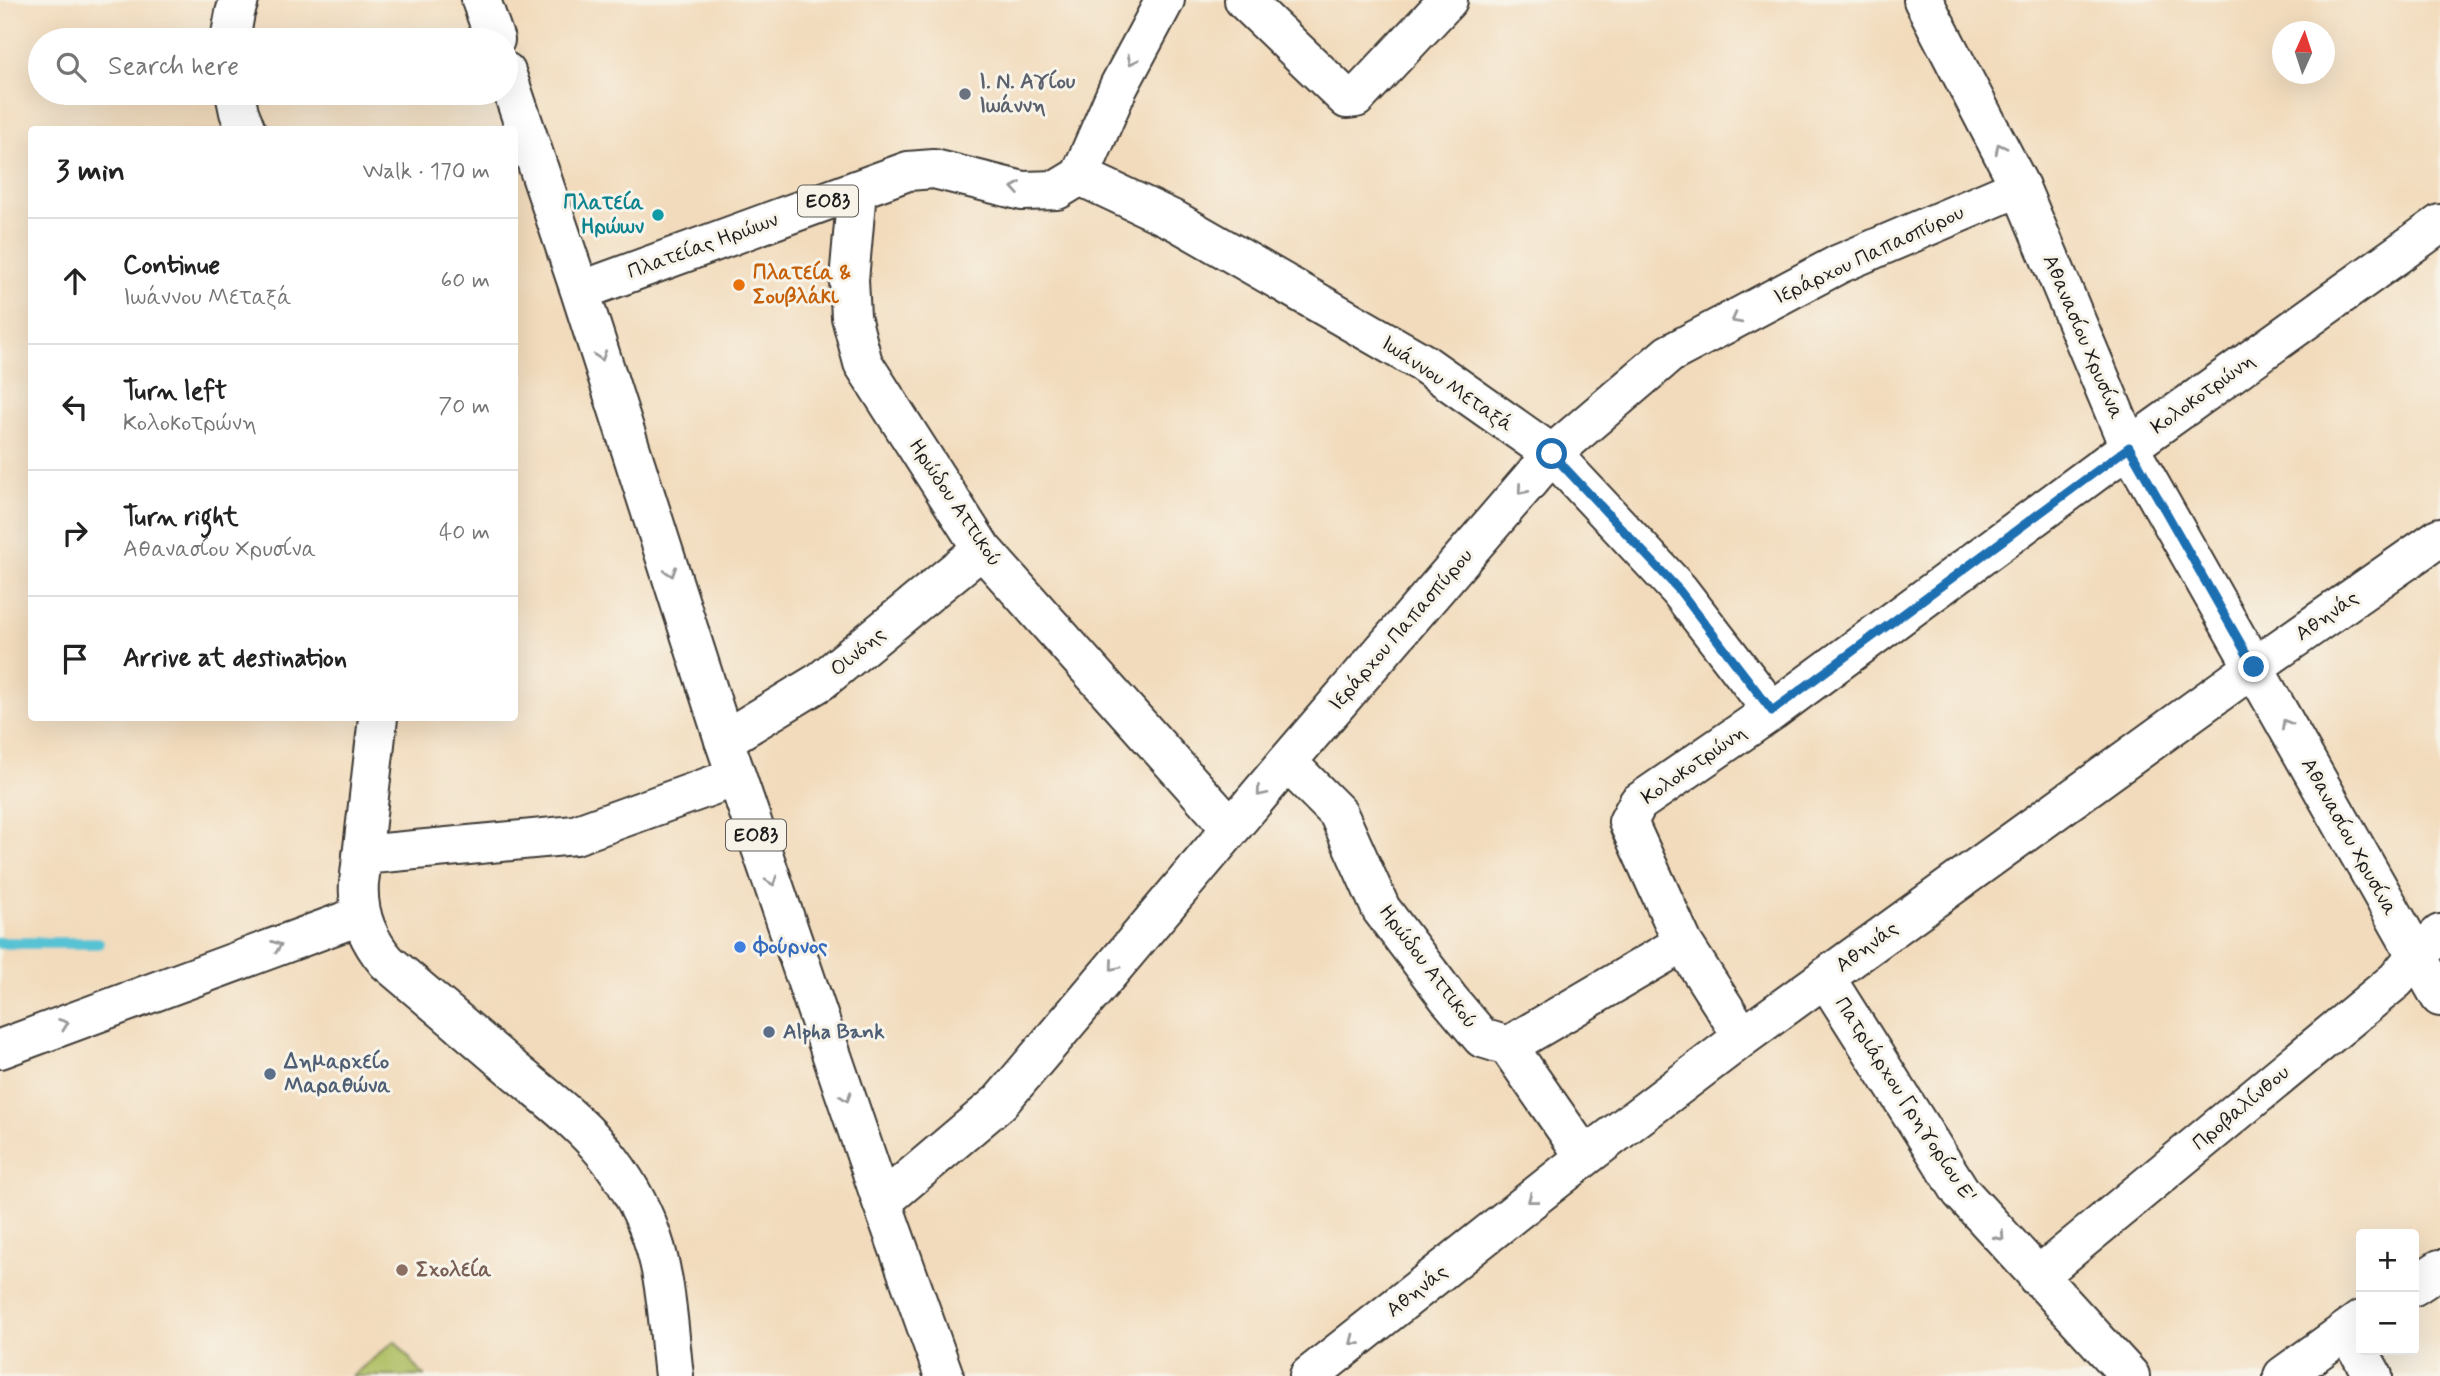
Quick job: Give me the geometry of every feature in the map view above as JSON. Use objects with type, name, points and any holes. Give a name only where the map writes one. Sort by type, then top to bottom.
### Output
[{"type":"street","points":[[232,28],[239,0]]},
{"type":"street","points":[[481,0],[491,28]]},
{"type":"street","points":[[1080,176],[1119,86],[1164,0]]},
{"type":"street","points":[[1244,0],[1347,99],[1356,98],[1448,0]]},
{"type":"street","name":"Αθανασίου Χρυσίνα","points":[[1923,0],[2020,187],[2129,447],[2254,667],[2428,945],[2440,997]]},
{"type":"street","points":[[237,105],[244,126]]},
{"type":"street","name":"ΕΟ83","points":[[517,105],[736,776],[944,1376]]},
{"type":"street","name":"Πλατείας Ηρώων","points":[[580,291],[908,171],[934,169],[1023,191],[1057,190],[1080,176]]},
{"type":"street","name":"Ιωάννου Μεταξά","points":[[1080,176],[1176,221],[1423,363],[1552,454],[1679,590],[1772,711]]},
{"type":"street","name":"Ιεράρχου Παπασπύρου","points":[[882,1202],[1000,1102],[1552,454],[1670,354],[1839,264],[2020,187]]},
{"type":"street","name":"Ηρώδου Αττικού","points":[[857,190],[849,280],[852,317],[863,363],[982,549],[1231,828]]},
{"type":"street","name":"Κολοκοτρώνη","points":[[1743,1037],[1683,943],[1628,822],[1638,803],[1772,711],[2129,447],[2440,224]]},
{"type":"street","name":"Αθηνάς","points":[[1309,1376],[1585,1157],[1743,1037],[2254,667],[2440,537]]},
{"type":"street","name":"Οινόης","points":[[724,740],[821,681],[982,549]]},
{"type":"street","points":[[378,721],[358,891],[362,915],[374,944],[387,962],[568,1113],[599,1143],[621,1172],[643,1213],[655,1248],[663,1279],[674,1376]]},
{"type":"street","name":"Ηρώδου Αττικού","points":[[1287,762],[1338,813],[1381,909],[1449,999],[1482,1038],[1508,1046]]},
{"type":"street","points":[[362,855],[575,835],[736,776]]},
{"type":"street","points":[[0,1049],[362,915]]},
{"type":"street","points":[[1585,1157],[1508,1046],[1683,943]]},
{"type":"street","name":"Προβαλίνθου","points":[[2037,1277],[2396,980],[2428,945]]},
{"type":"street","name":"Πατριάρχου Γρηγορίου Ε'","points":[[1825,977],[1961,1192],[2130,1376]]},
{"type":"street","points":[[2419,1283],[2440,1269]]},
{"type":"street","points":[[2283,1376],[2354,1325],[2373,1376]]},
{"type":"green space","points":[[395,1341],[424,1376],[352,1376]]},
{"type":"waterway","points":[[0,943],[98,943]]},
{"type":"place","name":"Ι. Ν. Αγίου Ιωάννη","points":[[965,94]]},
{"type":"place","name":"Πλατεία Ηρώων","points":[[658,215]]},
{"type":"place","name":"Πλατεία & Σουβλάκι","points":[[739,285]]},
{"type":"place","name":"Φούρνος","points":[[740,947]]},
{"type":"place","name":"Alpha Bank","points":[[769,1032]]},
{"type":"place","name":"Δημαρχείο Μαραθώνα","points":[[270,1074]]},
{"type":"place","name":"Σχολεία","points":[[402,1270]]},
{"type":"route","points":[[1552,454],[1679,590],[1772,711],[2129,447],[2254,667]]}]
